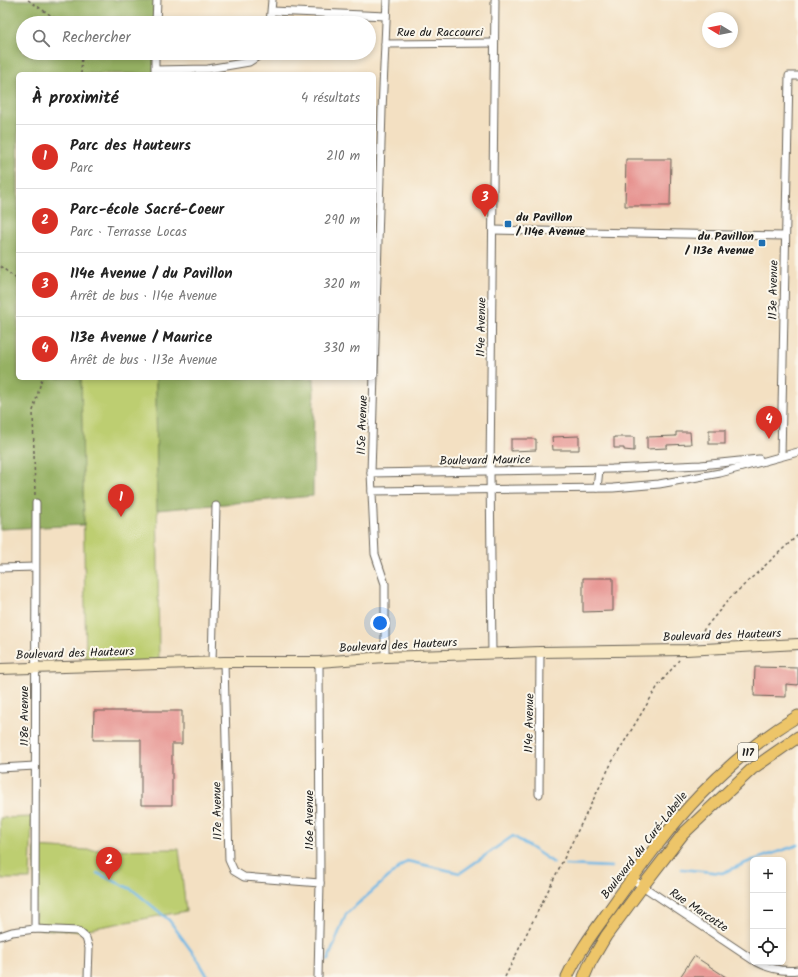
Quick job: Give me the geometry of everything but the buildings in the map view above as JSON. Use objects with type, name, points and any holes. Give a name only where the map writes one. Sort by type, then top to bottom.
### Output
[{"type":"main road","name":"Boulevard des Hauteurs","points":[[0,669],[212,662],[319,662],[385,657],[492,653],[686,650],[798,644]]},
{"type":"main road","name":"Boulevard du Curé-Labelle","points":[[566,975],[586,943],[632,878],[663,838],[701,794],[738,760],[798,716]]},
{"type":"main road","name":"Boulevard du Curé-Labelle","points":[[584,977],[590,963],[606,936],[683,834],[752,769],[798,737]]},
{"type":"street","points":[[156,16],[157,0]]},
{"type":"street","points":[[271,16],[272,0]]},
{"type":"street","name":"115e Avenue","points":[[376,308],[387,0]]},
{"type":"street","name":"114e Avenue","points":[[492,653],[490,471],[495,0]]},
{"type":"street","name":"Rue du Raccourci","points":[[272,11],[386,16]]},
{"type":"street","name":"Rue du Raccourci","points":[[385,44],[494,43]]},
{"type":"street","points":[[155,60],[155,70],[208,69],[249,62],[252,60]]},
{"type":"street","name":"113e Avenue","points":[[781,456],[789,76],[798,76]]},
{"type":"street","points":[[493,230],[785,236]]},
{"type":"street","name":"115e Avenue","points":[[374,380],[371,473],[375,554],[385,584],[385,657]]},
{"type":"street","name":"Boulevard Maurice","points":[[372,491],[597,488],[659,484],[720,473],[798,452]]},
{"type":"street","name":"Boulevard Maurice","points":[[371,473],[599,470],[702,465],[781,456]]},
{"type":"street","points":[[597,488],[599,470]]},
{"type":"street","name":"118e Avenue","points":[[35,929],[36,503]]},
{"type":"street","points":[[212,662],[216,506]]},
{"type":"street","points":[[0,568],[35,567]]},
{"type":"street","name":"114e Avenue","points":[[539,794],[540,652]]},
{"type":"street","name":"117e Avenue","points":[[224,662],[229,860],[234,871],[244,877],[320,883]]},
{"type":"street","name":"116e Avenue","points":[[318,977],[320,883],[319,662]]},
{"type":"street","points":[[0,768],[35,766]]},
{"type":"street","name":"Rue Marcotte","points":[[632,878],[750,958]]},
{"type":"street","points":[[0,936],[12,932],[35,929],[78,932],[86,938],[89,948],[88,977]]},
{"type":"street","points":[[764,965],[785,971],[798,970]]},
{"type":"path","points":[[28,0],[52,16]]},
{"type":"path","points":[[80,72],[81,60]]},
{"type":"path","points":[[0,266],[16,278]]},
{"type":"path","points":[[36,503],[33,411],[41,380]]},
{"type":"path","points":[[691,644],[730,598],[798,535]]},
{"type":"path","points":[[506,977],[612,762],[658,686],[680,658]]},
{"type":"green space","points":[[0,0],[157,0],[156,16],[16,16],[16,60],[155,60],[154,71],[202,70],[202,72],[16,72],[16,380],[81,380],[84,525],[0,529]]},
{"type":"green space","points":[[81,380],[156,380],[159,662],[86,664]]},
{"type":"green space","points":[[156,380],[314,380],[313,496],[157,510]]},
{"type":"green space","points":[[32,817],[30,879],[0,879],[0,818]]},
{"type":"green space","points":[[35,847],[87,850],[179,849],[186,911],[78,931],[35,929]]},
{"type":"waterway","points":[[328,960],[346,914],[407,861],[460,873],[513,836],[554,863]]},
{"type":"waterway","points":[[763,857],[798,845]]},
{"type":"waterway","points":[[681,869],[722,873],[750,861]]},
{"type":"waterway","points":[[565,865],[612,867]]},
{"type":"waterway","points":[[97,873],[133,890],[169,920],[198,960],[208,977]]},
{"type":"place","name":"114e Avenue / du Pavillon","points":[[485,217]]},
{"type":"place","name":"du Pavillon / 114e Avenue","points":[[508,224]]},
{"type":"place","name":"du Pavillon / 113e Avenue","points":[[762,243]]},
{"type":"place","name":"113e Avenue / Maurice","points":[[769,439]]},
{"type":"place","name":"Parc des Hauteurs","points":[[121,517]]},
{"type":"place","name":"Parc-école Sacré-Coeur","points":[[109,880]]}]
